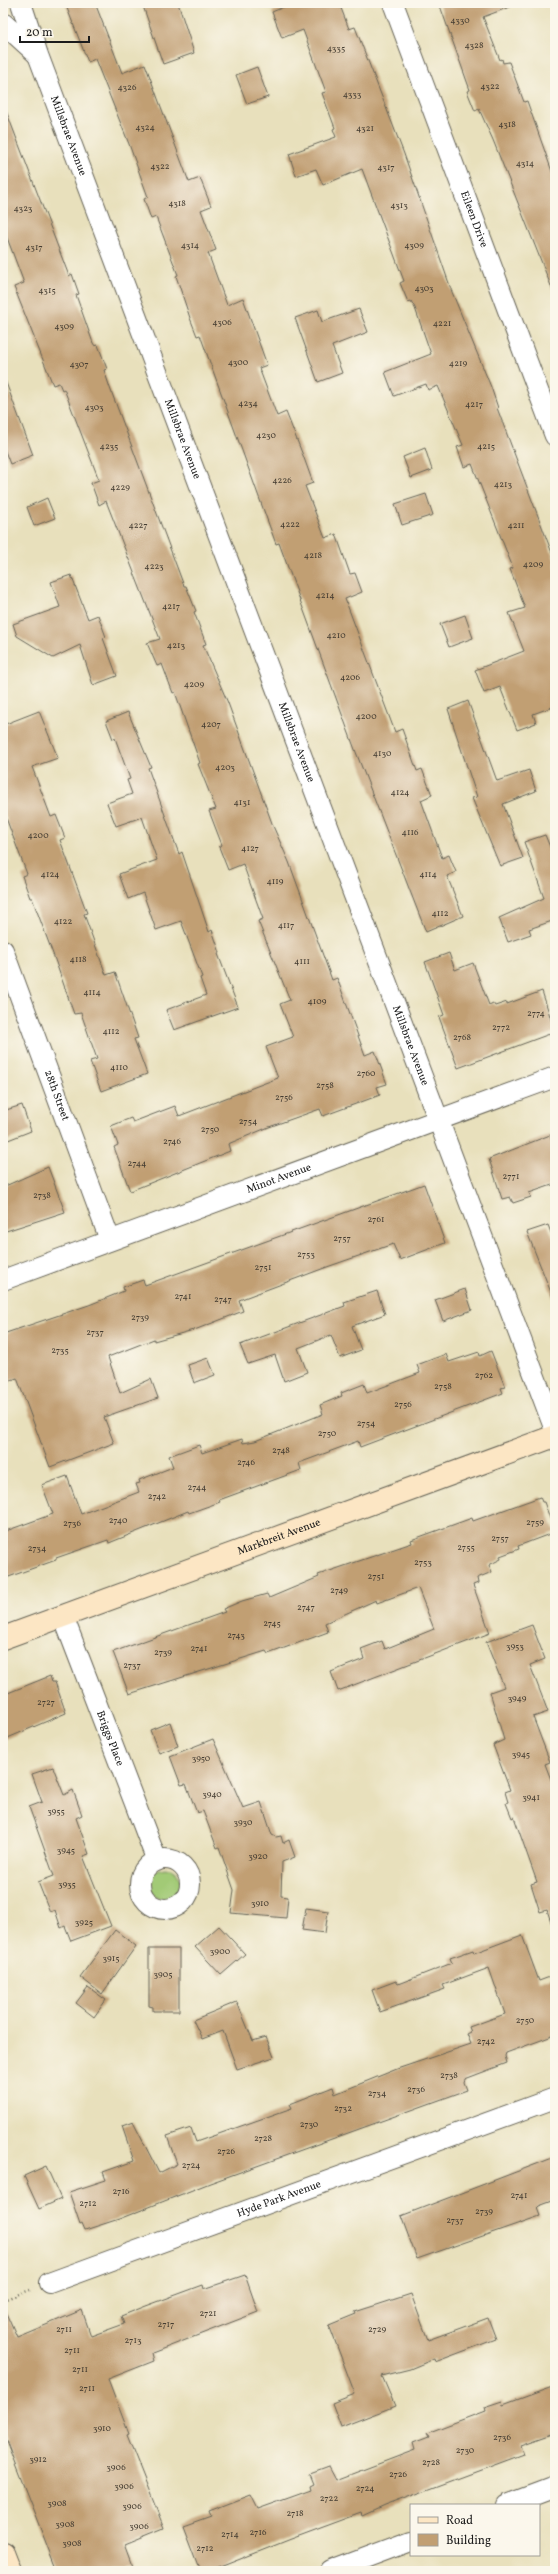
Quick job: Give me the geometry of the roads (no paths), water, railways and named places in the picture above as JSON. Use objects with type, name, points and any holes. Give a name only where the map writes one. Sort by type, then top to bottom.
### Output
[{"type":"street","name":"Millsbrae Avenue","points":[[21,3],[38,55],[555,1430]]},
{"type":"street","name":"Eileen Drive","points":[[393,3],[555,436]]},
{"type":"street","name":"Millsbrae Avenue","points":[[3,23],[38,55]]},
{"type":"street","name":"28th Street","points":[[3,950],[110,1240]]},
{"type":"street","name":"Minot Avenue","points":[[3,1280],[555,1077]]},
{"type":"street","name":"Markbreit Avenue","points":[[3,1638],[555,1436]]},
{"type":"street","name":"Briggs Place","points":[[63,1616],[157,1861]]},
{"type":"street","name":"Hyde Park Avenue","points":[[49,2282],[555,2098]]},
{"type":"street","points":[[510,2504],[555,2487]]},
{"type":"street","points":[[331,2571],[410,2541]]},
{"type":"street","points":[[3,2553],[10,2571]]}]
